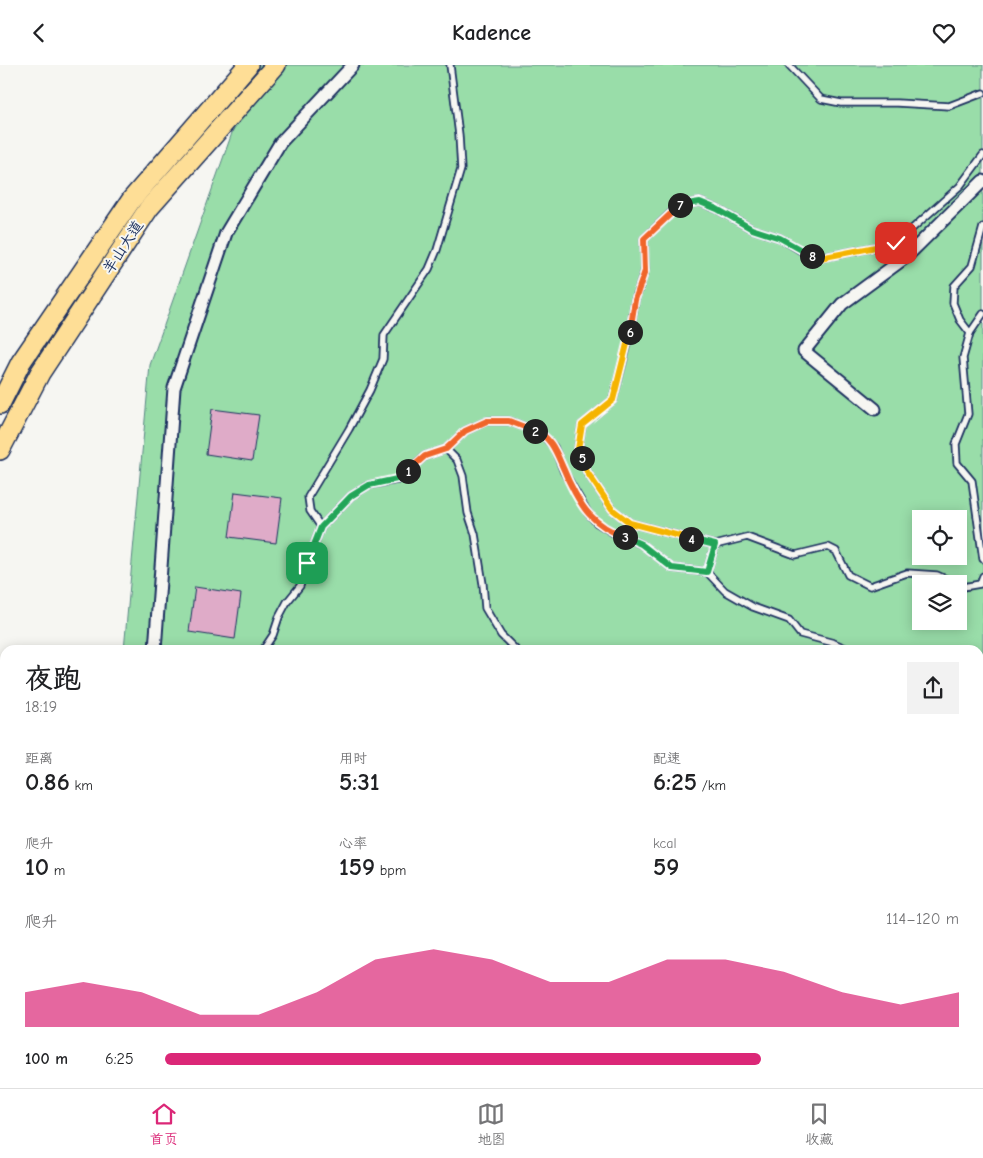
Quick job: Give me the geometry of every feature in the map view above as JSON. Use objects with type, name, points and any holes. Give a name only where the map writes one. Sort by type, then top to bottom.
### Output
[{"type":"main road","name":"羊山大道","points":[[0,403],[21,363],[132,199],[248,65]]},
{"type":"main road","name":"羊山大道","points":[[0,450],[40,373],[149,208],[276,65]]},
{"type":"street","points":[[155,645],[174,388],[226,233],[280,143],[353,65]]},
{"type":"street","points":[[875,409],[804,351],[842,304],[906,257],[983,181]]},
{"type":"lane","points":[[321,527],[310,511],[308,497],[370,390],[383,359],[384,335],[429,269],[437,250],[460,169],[459,135],[450,65]]},
{"type":"lane","points":[[789,65],[821,99],[841,103],[897,103],[949,107],[983,93]]},
{"type":"lane","points":[[937,575],[907,573],[870,586],[848,575],[836,551],[828,547],[795,555],[747,537],[715,545],[630,523],[612,509],[587,472],[578,449],[582,425],[613,400],[629,339],[635,300],[645,271],[644,239],[679,205],[700,202],[717,209],[752,229],[780,238],[808,255],[820,258],[896,243],[960,187],[983,155]]},
{"type":"lane","points":[[970,333],[960,320],[953,303],[954,286],[972,266],[983,227]]},
{"type":"lane","points":[[983,314],[970,333],[963,358],[968,414],[956,444],[957,463],[972,481],[983,559]]},
{"type":"lane","points":[[266,645],[273,635],[279,617],[287,602],[300,586],[321,527],[351,496],[369,485],[397,479],[425,456],[446,449],[465,431],[487,421],[509,421],[541,433],[554,447],[564,472],[588,513],[597,523],[612,532],[641,544],[672,568],[707,572],[725,591],[753,607],[789,620],[800,634],[839,645]]},
{"type":"lane","points":[[446,449],[458,460],[463,476],[468,513],[475,534],[485,608],[501,635],[511,645]]},
{"type":"lane","points":[[707,572],[715,545]]},
{"type":"lane","points":[[967,587],[982,587],[983,576]]},
{"type":"green space","points":[[256,65],[983,65],[983,645],[124,645],[150,365]]},
{"type":"building","points":[[212,409],[259,415],[252,461],[206,454]]},
{"type":"building","points":[[235,492],[282,498],[276,543],[229,537]]},
{"type":"building","points":[[195,587],[241,594],[235,639],[189,632]]},
{"type":"route","points":[[307,563],[321,527],[351,496],[369,485],[397,479],[425,456],[446,449],[465,431],[487,421],[509,421],[541,433],[554,447],[564,472],[588,513],[597,523],[612,532],[641,544],[672,568],[707,572],[715,545],[630,523],[612,509],[587,472],[578,449],[582,425],[613,400],[629,339],[635,300],[645,271],[644,239],[679,205],[700,202],[717,209],[752,229],[780,238],[808,255],[820,258],[896,243]]}]
